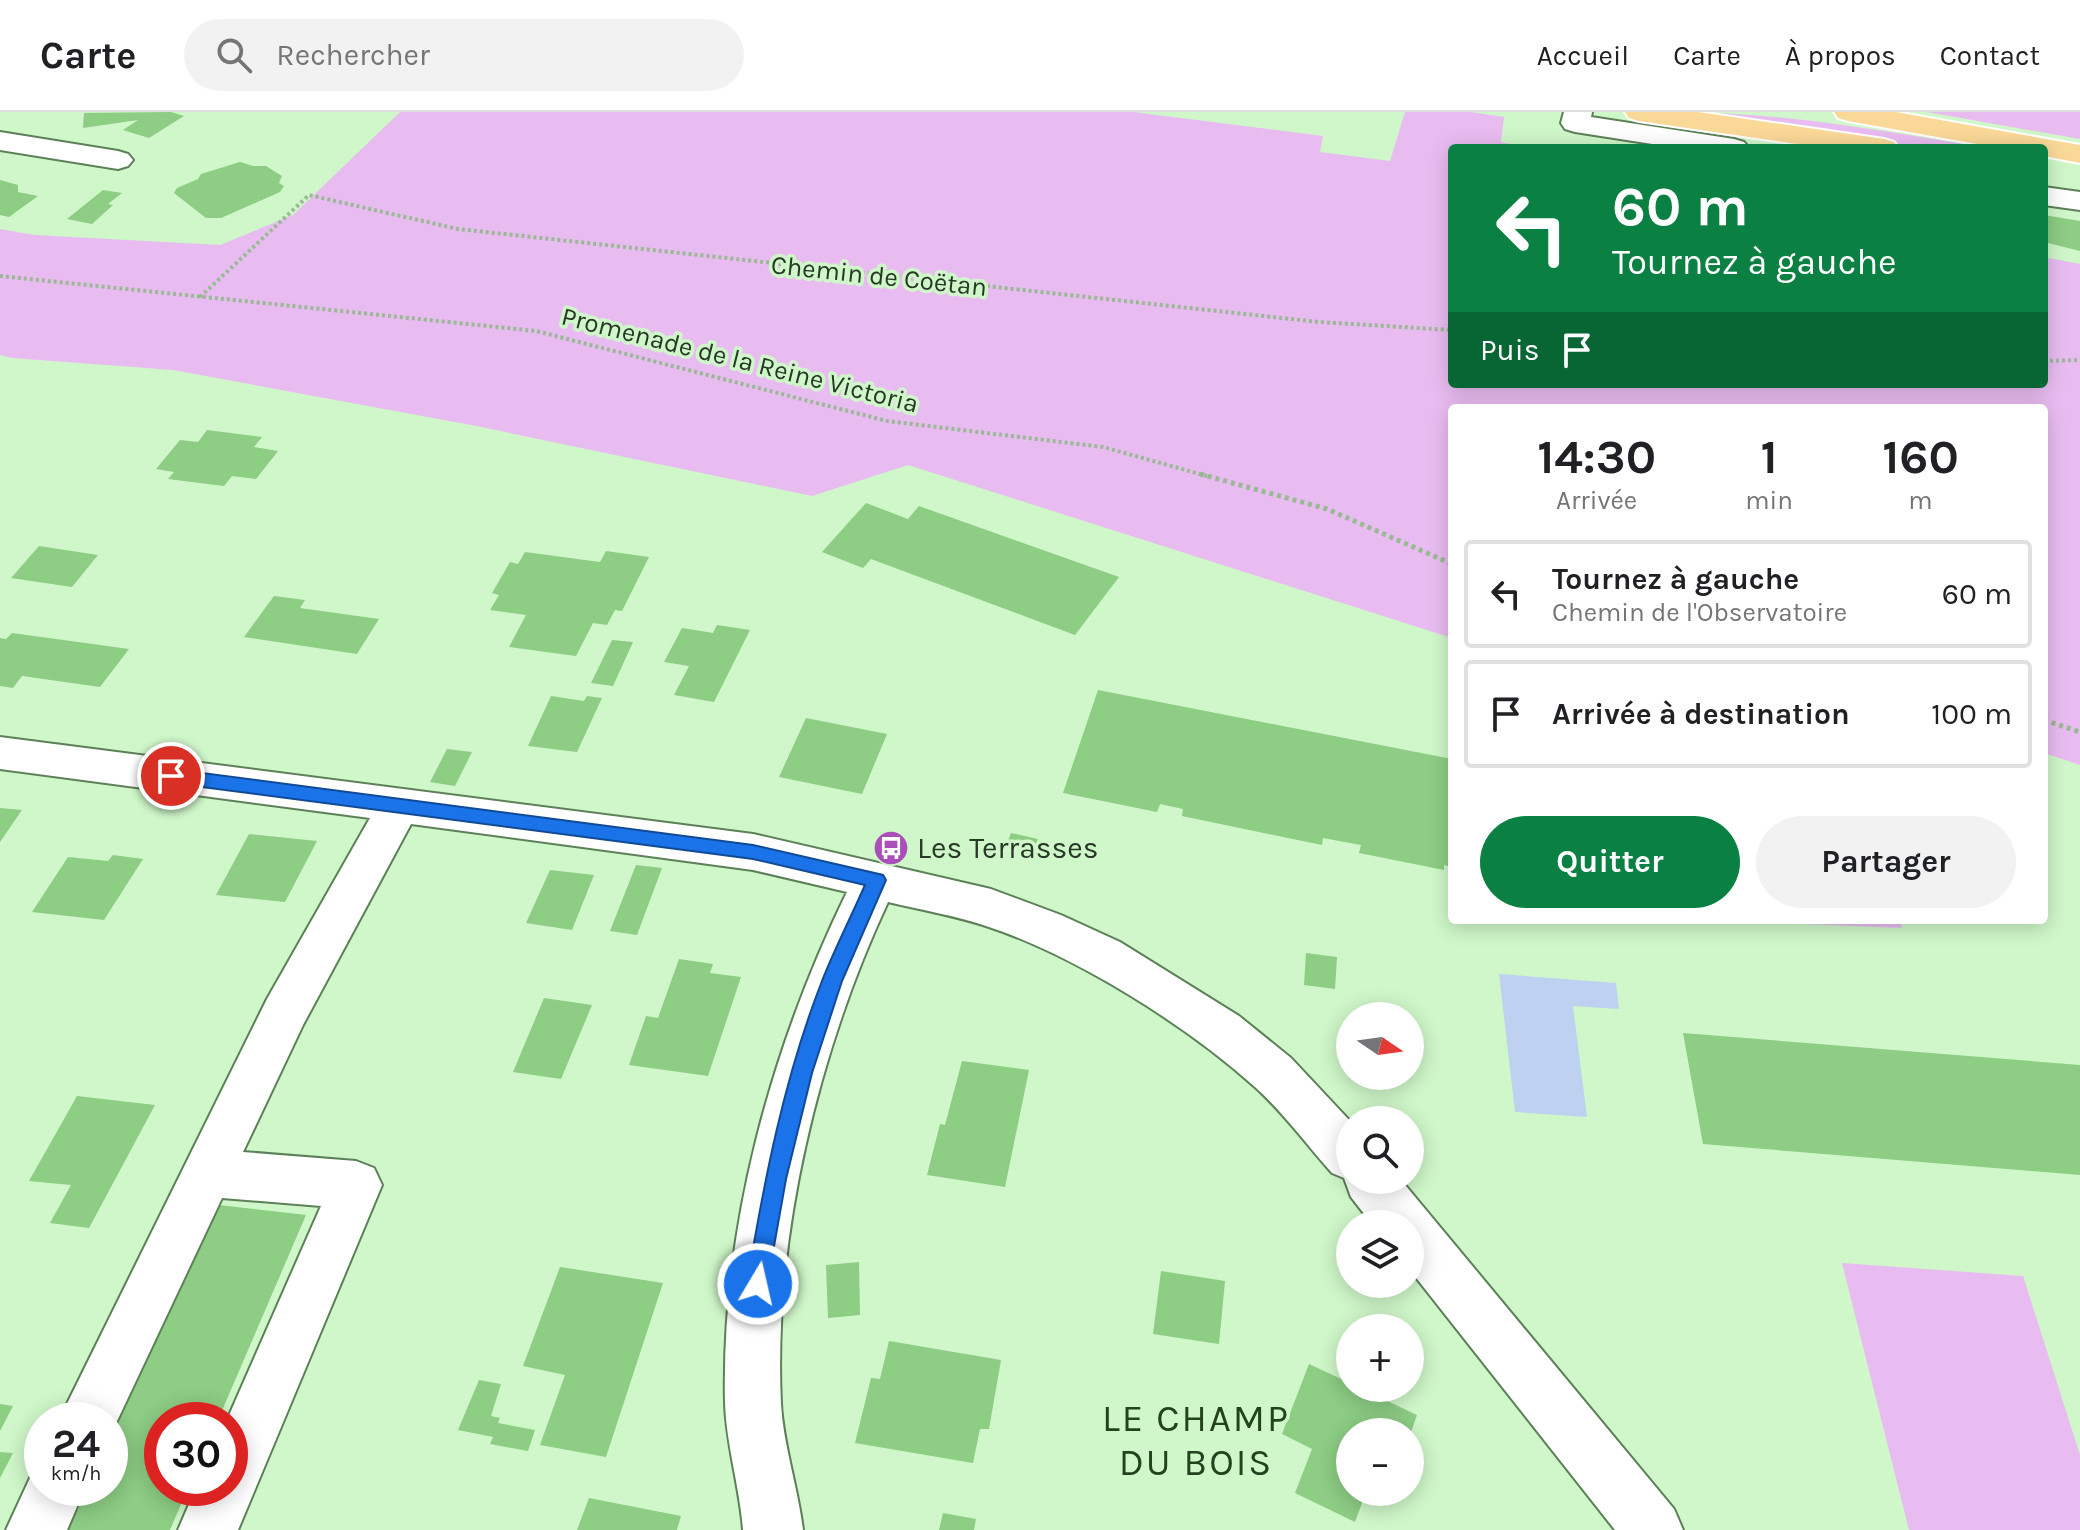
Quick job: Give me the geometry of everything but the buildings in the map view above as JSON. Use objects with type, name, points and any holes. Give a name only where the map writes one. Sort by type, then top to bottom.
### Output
[{"type":"main road","points":[[1639,112],[1857,144]]},
{"type":"main road","points":[[1848,112],[2025,144]]},
{"type":"main road","points":[[2048,148],[2080,154]]},
{"type":"main road","points":[[2048,173],[2080,177]]},
{"type":"street","points":[[1578,112],[1575,123],[1709,144]]},
{"type":"street","points":[[0,141],[118,160]]},
{"type":"street","points":[[2048,197],[2080,201]]},
{"type":"street","points":[[0,753],[753,852],[991,908],[1045,928],[1103,956],[1222,1031],[1274,1073],[1336,1142]]},
{"type":"street","points":[[97,1402],[284,1014],[399,806]]},
{"type":"street","points":[[773,1530],[769,1487],[753,1407],[754,1310],[775,1179],[802,1073],[832,981],[876,880]]},
{"type":"street","points":[[207,1173],[356,1185],[248,1438]]},
{"type":"street","points":[[1380,1194],[1394,1210]]},
{"type":"street","points":[[1424,1246],[1653,1530]]},
{"type":"street","points":[[36,1530],[47,1506]]},
{"type":"street","points":[[208,1530],[218,1506]]},
{"type":"path","name":"Chemin de Coëtan","points":[[200,297],[309,195],[458,229],[1319,322],[1448,330]]},
{"type":"path","name":"Promenade de la Reine Victoria","points":[[0,276],[536,331],[887,421],[1103,447],[1327,509],[1448,562]]},
{"type":"path","points":[[2048,361],[2080,360]]},
{"type":"path","points":[[2048,721],[2080,732]]},
{"type":"shaded area","points":[[400,112],[1133,112],[1323,136],[1320,152],[1390,161],[1405,112],[1471,112],[1504,117],[1501,142],[1510,144],[1448,144],[1448,388],[2048,388],[2048,258],[2080,264],[2080,765],[2048,754],[2048,404],[1448,404],[1448,637],[908,465],[812,496],[471,425],[173,370],[0,355],[0,229],[35,235],[220,245],[293,215]]},
{"type":"shaded area","points":[[1676,112],[1793,119],[1962,144],[1892,144]]},
{"type":"shaded area","points":[[1927,112],[2080,112],[2080,139]]},
{"type":"shaded area","points":[[1802,924],[1901,924],[1902,928]]},
{"type":"shaded area","points":[[1842,1263],[2023,1276],[2080,1455],[2080,1530],[1909,1530]]},
{"type":"water","points":[[1499,974],[1616,983],[1619,1009],[1573,1006],[1587,1117],[1515,1112]]},
{"type":"place","name":"Les Terrasses","points":[[891,848]]},
{"type":"district","name":"LE CHAMP DU BOIS","points":[[1196,1440]]},
{"type":"route","points":[[171,776],[753,852],[876,880],[832,981],[802,1073],[775,1179],[758,1284]]}]
